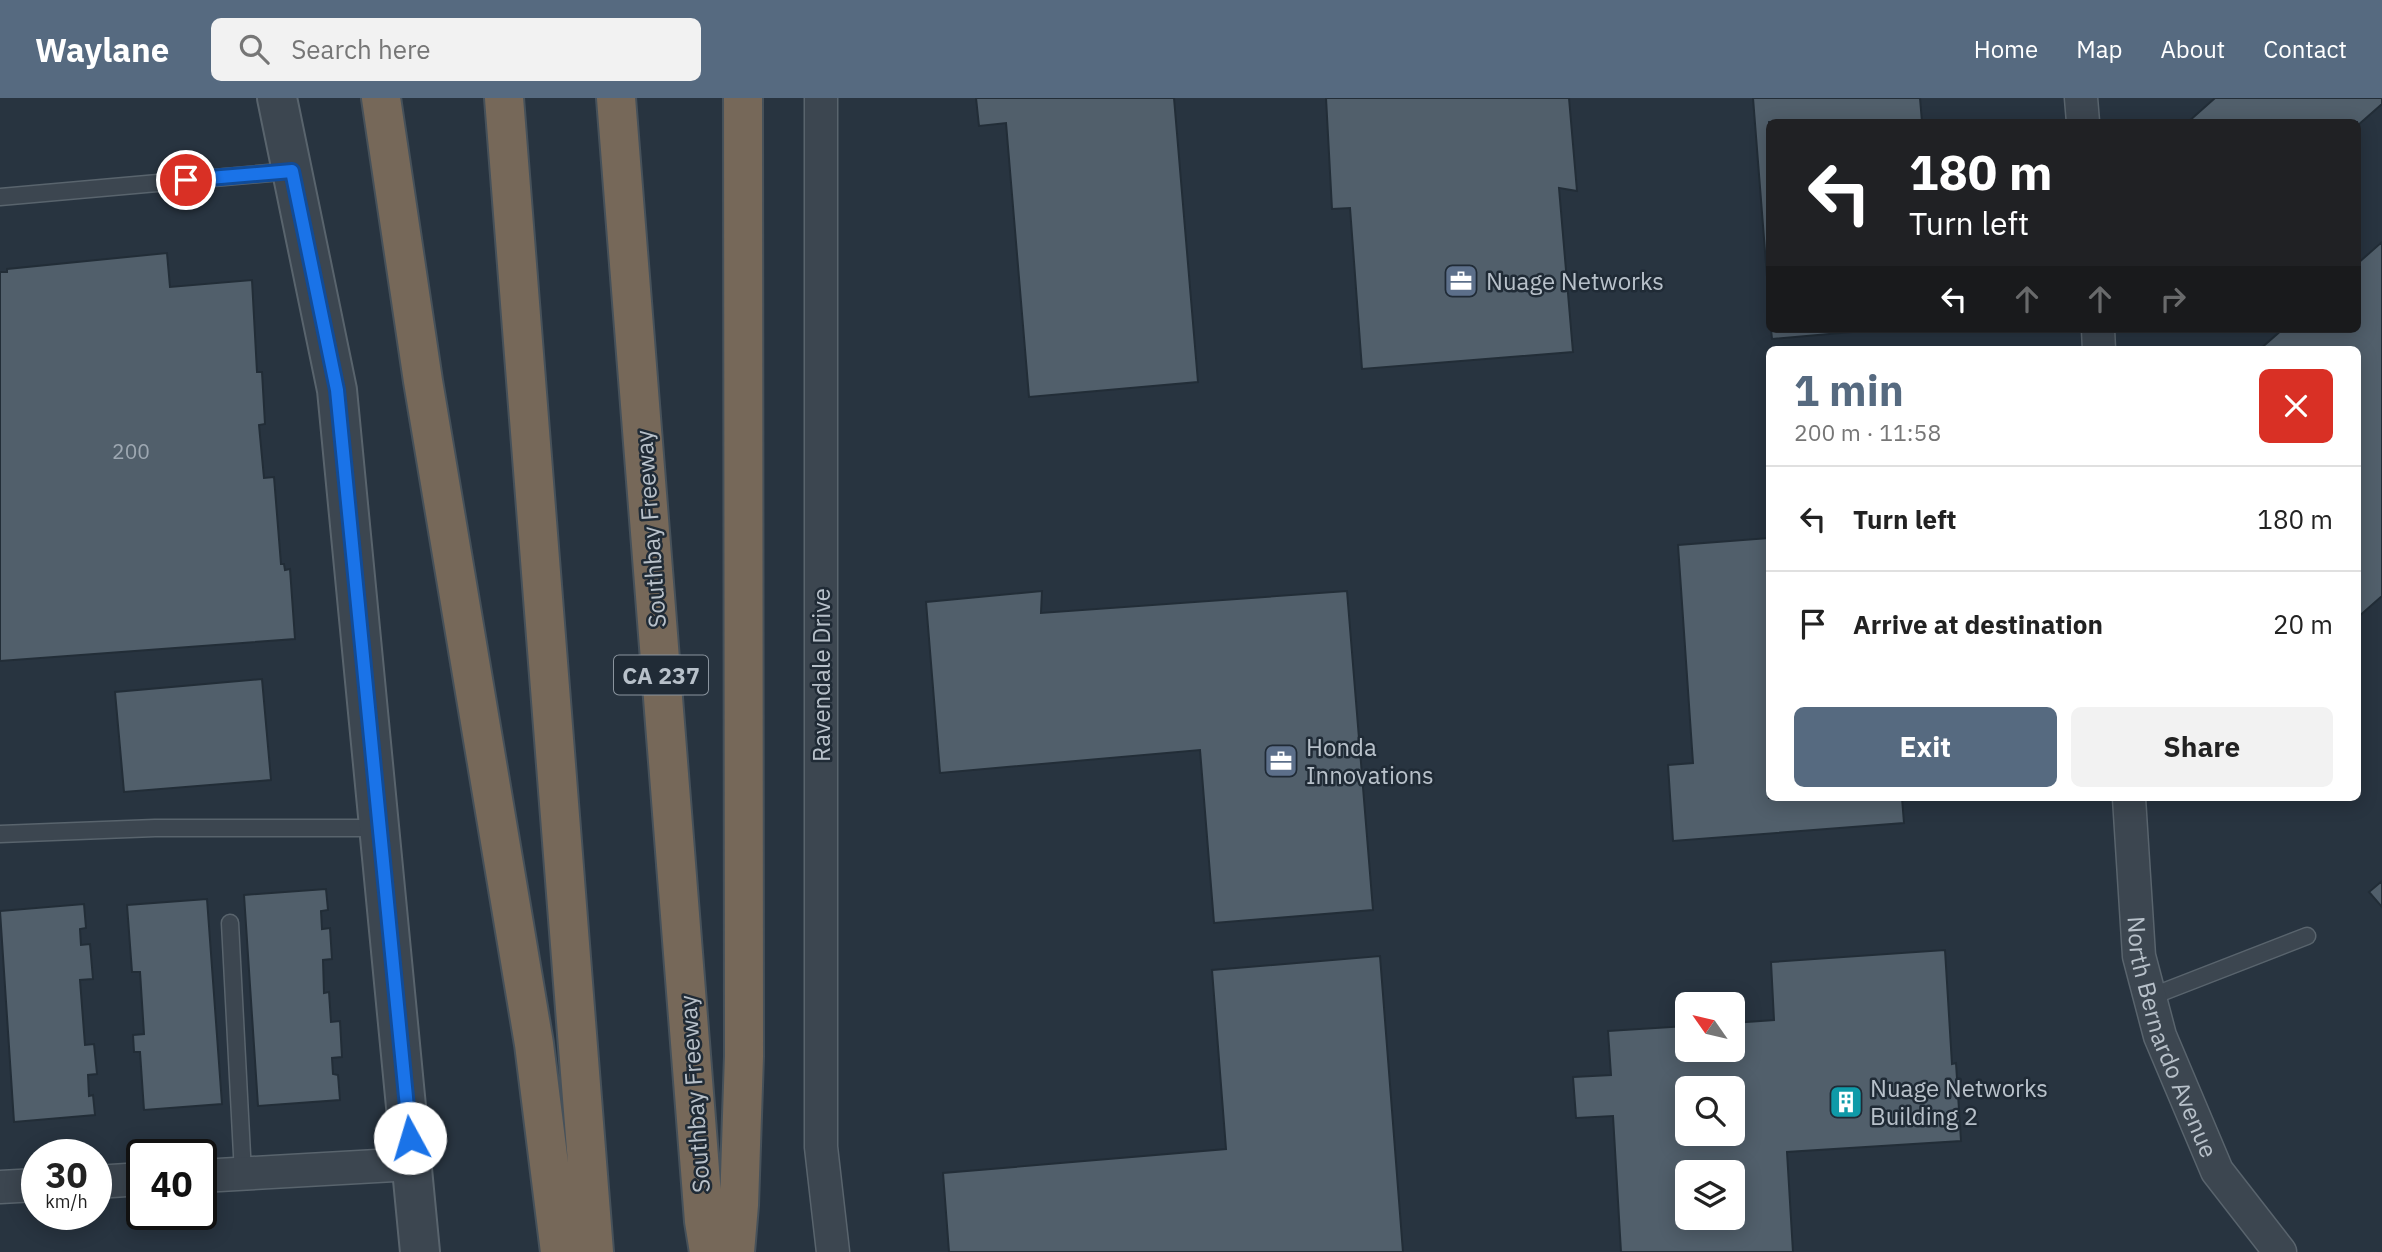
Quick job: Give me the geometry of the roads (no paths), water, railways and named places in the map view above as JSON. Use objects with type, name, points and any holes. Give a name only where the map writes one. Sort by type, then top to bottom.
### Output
[{"type":"highway","points":[[381,98],[422,381],[534,1044],[560,1252]]},
{"type":"highway","points":[[504,98],[594,1252]]},
{"type":"highway","name":"Southbay Freeway","points":[[616,98],[704,1221],[709,1252]]},
{"type":"highway","points":[[735,1252],[744,1056],[743,98]]},
{"type":"street","points":[[276,98],[337,390],[420,1252]]},
{"type":"street","name":"Ravendale Drive","points":[[821,98],[821,1147],[833,1252]]},
{"type":"street","points":[[2081,98],[2083,119]]},
{"type":"street","name":"North Bernardo Avenue","points":[[2129,801],[2139,956],[2160,1036],[2217,1171],[2280,1252]]},
{"type":"street","points":[[217,1175],[412,1164]]},
{"type":"street","points":[[0,1187],[21,1186]]},
{"type":"lane","points":[[0,197],[292,171]]},
{"type":"lane","points":[[0,834],[155,828],[380,828]]},
{"type":"lane","points":[[230,923],[243,1174]]},
{"type":"lane","points":[[2150,997],[2307,936]]},
{"type":"place","name":"Nuage Networks","points":[[1461,281]]},
{"type":"place","name":"Honda Innovations","points":[[1281,761]]},
{"type":"place","name":"Nuage Networks Building 2","points":[[1846,1102]]}]
